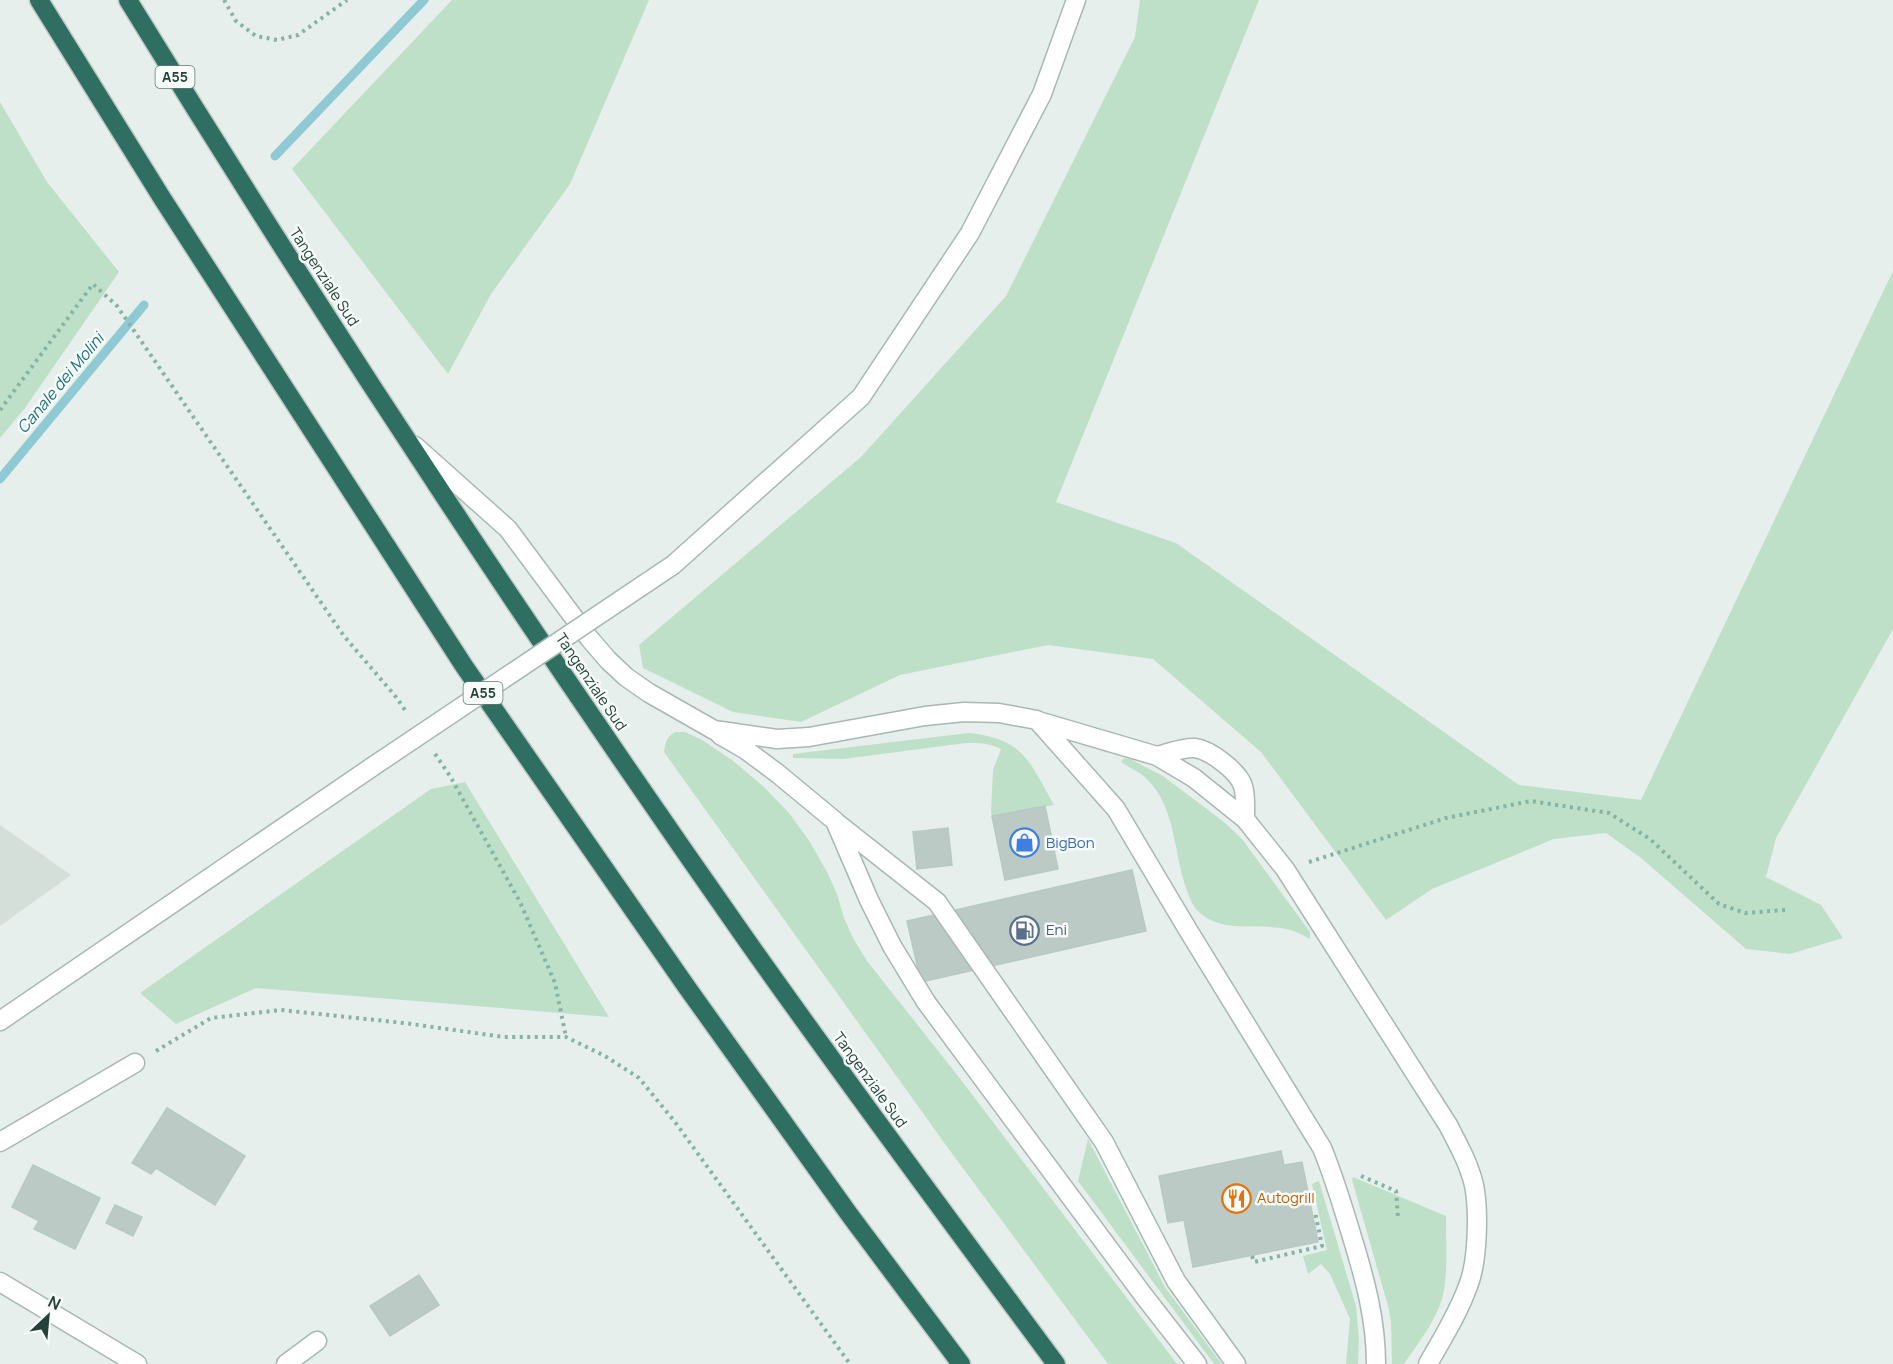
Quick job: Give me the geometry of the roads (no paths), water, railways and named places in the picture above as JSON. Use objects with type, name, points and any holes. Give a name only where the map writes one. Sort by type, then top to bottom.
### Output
[{"type":"highway","name":"A55","points":[[39,0],[162,198],[464,666],[686,986],[849,1214],[961,1364]]},
{"type":"highway","name":"Tangenziale Sud","points":[[128,0],[222,154],[529,623],[744,936],[913,1171],[1056,1364]]},
{"type":"street","points":[[0,1021],[372,767],[674,565],[861,397],[970,233],[1042,94],[1076,0]]},
{"type":"street","points":[[407,439],[508,529],[589,638],[626,677],[746,750],[937,902],[1104,1142],[1176,1281],[1236,1364]]},
{"type":"street","points":[[714,730],[777,739],[809,737],[964,711],[999,713],[1037,720],[1157,756],[1194,778],[1245,819],[1285,869],[1448,1125],[1463,1153],[1474,1185],[1475,1251],[1470,1283],[1456,1315],[1428,1364]]},
{"type":"street","points":[[1037,720],[1116,809],[1322,1148],[1365,1278],[1375,1331],[1376,1364]]},
{"type":"street","points":[[1157,756],[1188,748],[1198,748],[1208,752],[1238,776],[1243,786],[1245,819]]},
{"type":"street","points":[[835,822],[892,946],[926,1002],[1197,1364]]},
{"type":"street","points":[[0,1142],[135,1063]]},
{"type":"street","points":[[0,1282],[137,1364]]},
{"type":"street","points":[[286,1364],[317,1341]]},
{"type":"waterway","name":"Canale dei Molini","points":[[275,156],[424,0]]},
{"type":"waterway","name":"Canale dei Molini","points":[[0,479],[144,305]]},
{"type":"place","name":"BigBon","points":[[1025,843]]},
{"type":"place","name":"Eni","points":[[1025,930]]},
{"type":"place","name":"Autogrill","points":[[1236,1198]]}]
